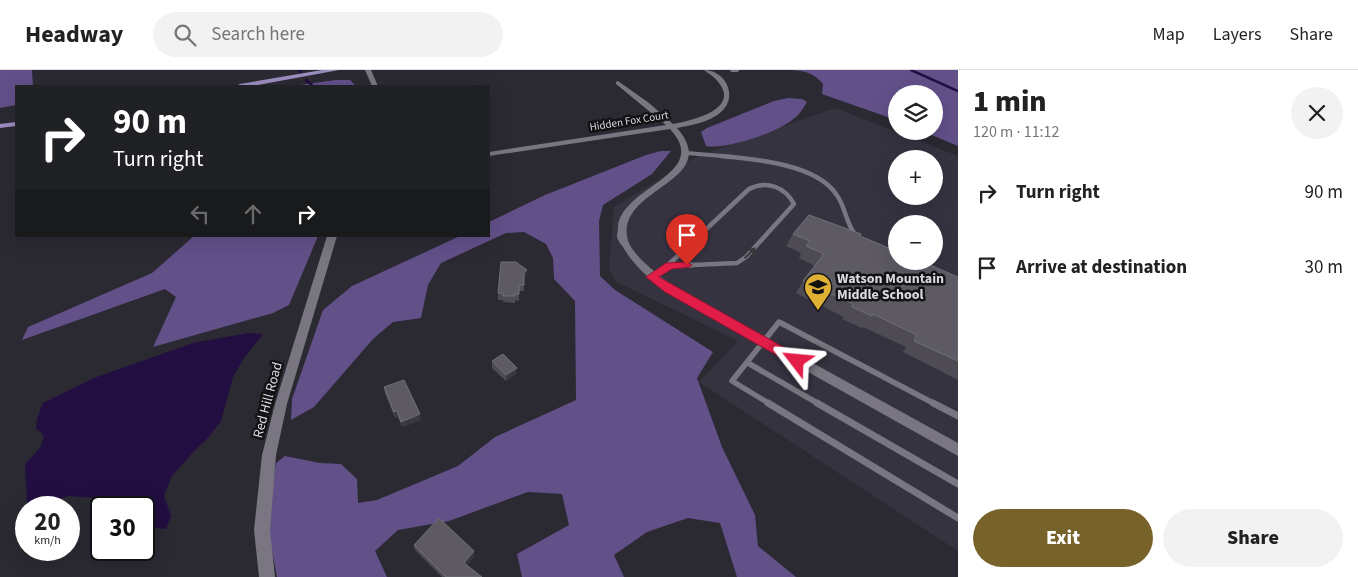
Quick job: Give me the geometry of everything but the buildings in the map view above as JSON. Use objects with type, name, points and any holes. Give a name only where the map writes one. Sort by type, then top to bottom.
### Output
[{"type":"main road","points":[[246,85],[335,70]]},
{"type":"main road","points":[[0,126],[15,124]]},
{"type":"street","points":[[368,70],[375,85]]},
{"type":"street","name":"Hidden Fox Court","points":[[490,154],[670,126],[707,117],[716,112],[727,100],[724,84],[707,70]]},
{"type":"street","points":[[618,83],[670,126],[684,142],[687,153],[687,158],[681,167],[631,206],[624,217],[623,239],[627,250],[652,277],[669,289],[764,343],[958,450]]},
{"type":"street","name":"Red Hill Road","points":[[267,577],[262,530],[269,455],[284,395],[332,237]]},
{"type":"lane","points":[[687,153],[774,164],[804,172],[821,180],[834,191],[841,202],[847,224],[862,240]]},
{"type":"lane","points":[[652,277],[670,266],[750,189],[762,185],[770,186],[782,189],[792,197],[794,204],[746,257],[738,263],[670,266]]},
{"type":"lane","points":[[958,416],[779,322],[732,381],[958,518]]},
{"type":"lane","points":[[748,362],[958,484]]},
{"type":"shaded area","points":[[0,70],[32,70],[33,85],[15,85],[15,105],[0,108]]},
{"type":"shaded area","points":[[792,70],[958,70],[958,146],[943,140],[943,85],[888,85],[888,117],[822,94],[823,84],[813,75]]},
{"type":"shaded area","points":[[350,80],[355,85],[300,85]]},
{"type":"shaded area","points":[[788,98],[802,99],[807,102],[796,116],[784,125],[763,135],[737,143],[714,147],[706,146],[701,132],[707,128],[774,101]]},
{"type":"shaded area","name":"Watson Mountain Middle School","points":[[835,108],[888,129],[888,140],[917,140],[943,150],[888,150],[888,205],[943,205],[943,150],[958,156],[958,551],[699,382],[738,341],[617,282],[609,270],[614,207],[696,157]]},
{"type":"shaded area","points":[[661,151],[671,151],[652,174],[603,205],[599,221],[600,276],[615,290],[713,352],[697,378],[722,447],[755,515],[758,546],[796,577],[737,577],[720,523],[688,518],[647,532],[614,555],[624,577],[522,577],[517,554],[569,525],[562,494],[528,492],[449,521],[398,530],[375,551],[387,577],[277,577],[267,525],[276,463],[285,456],[320,463],[341,464],[357,479],[358,503],[377,500],[458,466],[495,437],[576,400],[575,301],[554,279],[553,258],[546,244],[524,232],[506,233],[441,263],[428,285],[421,318],[393,322],[373,339],[314,407],[291,420],[292,399],[323,310],[352,286],[458,237],[490,237],[490,222],[545,195],[646,155]]},
{"type":"shaded area","points":[[193,237],[318,237],[289,305],[273,313],[153,347],[176,297],[165,289],[22,340],[28,327],[152,273]]},
{"type":"shaded area","points":[[248,333],[263,334],[244,358],[233,377],[221,421],[208,438],[172,476],[164,496],[171,516],[166,529],[155,528],[155,496],[27,496],[25,464],[40,448],[44,437],[36,429],[37,419],[43,403],[94,378],[193,343]]},
{"type":"waterway","points":[[911,70],[958,91]]},
{"type":"waterway","points":[[306,80],[312,85]]},
{"type":"place","name":"Watson Mountain Middle School","points":[[818,311]]},
{"type":"route","points":[[687,265],[670,266],[652,277],[669,289],[797,361]]}]
